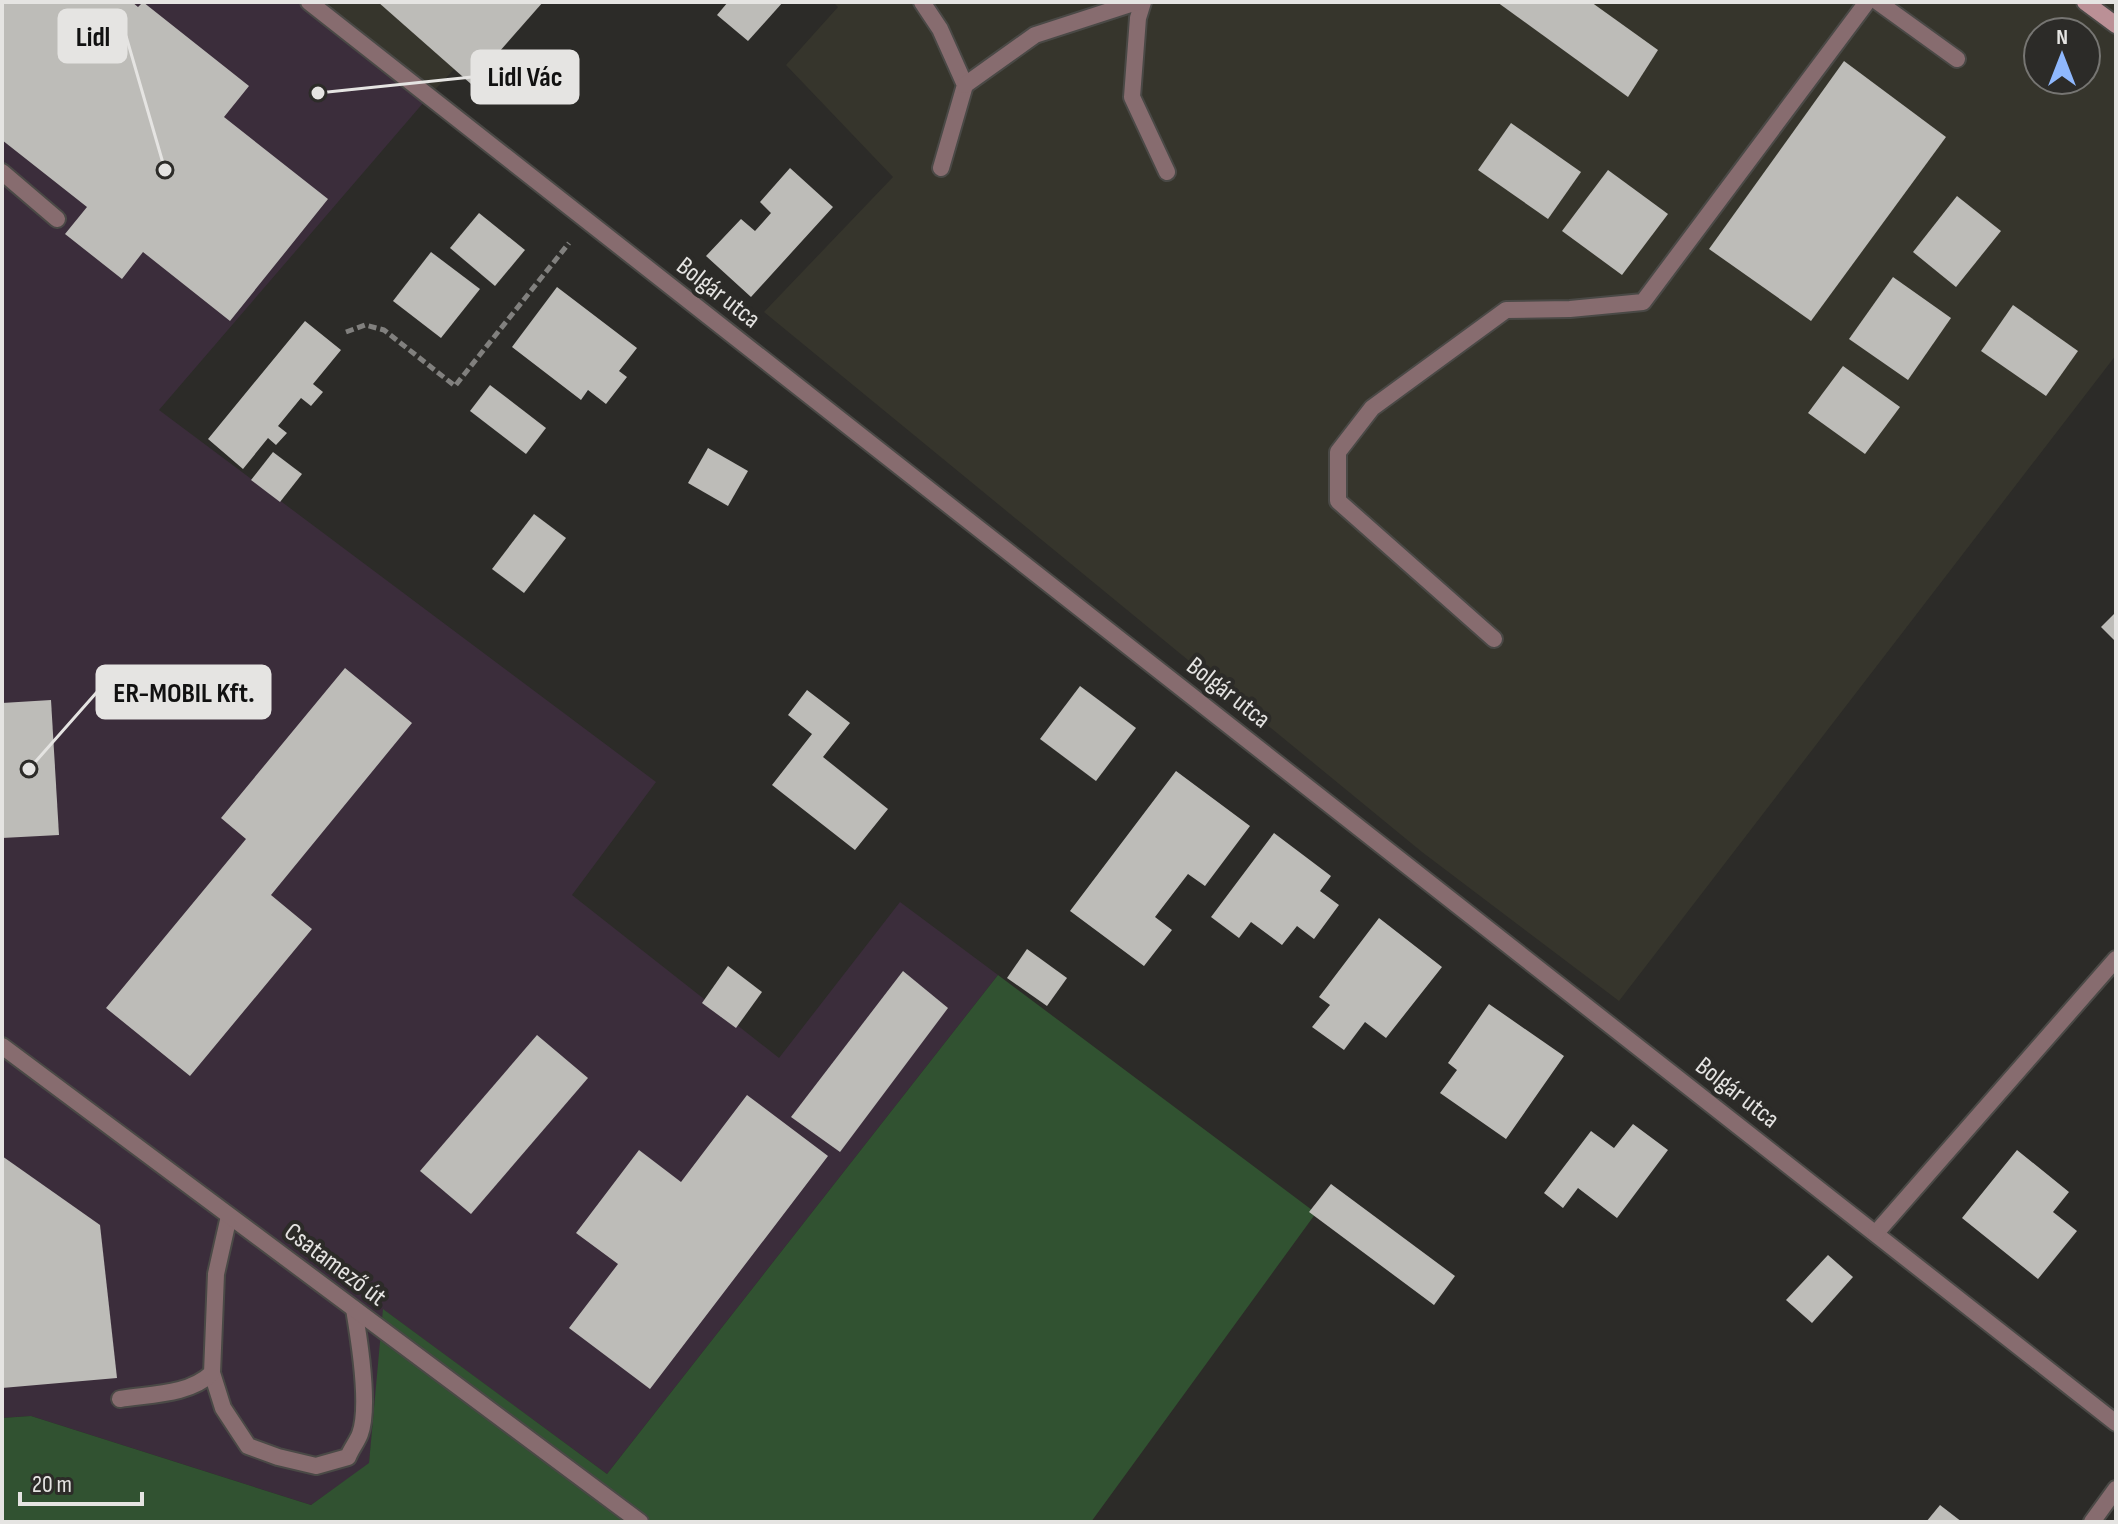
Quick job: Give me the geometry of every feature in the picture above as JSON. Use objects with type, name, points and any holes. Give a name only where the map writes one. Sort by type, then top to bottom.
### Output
[{"type":"main road","points":[[2085,2],[2116,25]]},
{"type":"street","name":"Bolgár utca","points":[[309,2],[2116,1423]]},
{"type":"street","points":[[922,2],[940,29],[965,85]]},
{"type":"street","points":[[941,168],[965,85],[1035,35],[1137,2]]},
{"type":"street","points":[[1143,2],[1138,18],[1132,97],[1167,172]]},
{"type":"street","points":[[1494,639],[1338,501],[1338,452],[1372,408],[1506,310],[1570,309],[1643,302],[1867,2]]},
{"type":"street","points":[[1878,2],[1957,59]]},
{"type":"street","points":[[2,172],[57,219]]},
{"type":"street","points":[[1876,1233],[2116,959]]},
{"type":"street","name":"Csatamező út","points":[[2,1046],[640,1522]]},
{"type":"street","points":[[229,1216],[216,1274],[212,1373],[223,1408],[248,1446],[316,1466],[348,1457],[361,1432],[363,1395],[361,1349],[354,1309]]},
{"type":"street","points":[[120,1399],[201,1384],[212,1373]]},
{"type":"street","points":[[2092,1522],[2116,1489]]},
{"type":"path","points":[[346,332],[365,325],[384,330],[455,386],[587,220]]},
{"type":"shaded area","points":[[2,2],[313,2],[430,95],[159,410],[656,782],[572,895],[779,1058],[900,902],[998,975],[607,1474],[384,1310],[369,1464],[311,1505],[31,1416],[2,1418]]},
{"type":"shaded area","points":[[313,2],[517,2],[430,95]]},
{"type":"shaded area","points":[[833,2],[2116,2],[2116,355],[1619,1001],[1422,852],[764,312],[893,177],[786,65],[838,7]]},
{"type":"green space","points":[[998,975],[1316,1213],[1091,1522],[2,1522],[2,1418],[31,1416],[311,1505],[369,1463],[383,1309],[607,1474]]},
{"type":"building","points":[[2,2],[132,2],[138,7],[143,2],[249,86],[224,117],[328,199],[230,321],[143,252],[122,279],[65,234],[87,207],[2,140]]},
{"type":"building","points":[[378,2],[543,2],[471,84]]},
{"type":"building","points":[[728,2],[783,2],[748,41],[717,15]]},
{"type":"building","points":[[1497,2],[1591,2],[1658,50],[1628,97]]},
{"type":"building","points":[[1844,61],[1946,137],[1811,321],[1709,249]]},
{"type":"building","points":[[1511,123],[1581,172],[1548,219],[1478,170]]},
{"type":"building","points":[[790,168],[833,207],[751,297],[706,256],[741,219],[755,231],[771,213],[760,202]]},
{"type":"building","points":[[1608,170],[1668,214],[1622,275],[1562,231]]},
{"type":"building","points":[[1957,196],[2001,231],[1956,287],[1913,252]]},
{"type":"building","points":[[479,213],[525,250],[495,286],[450,248]]},
{"type":"building","points":[[431,252],[480,289],[441,338],[393,301]]},
{"type":"building","points":[[1893,277],[1951,318],[1908,380],[1849,339]]},
{"type":"building","points":[[557,287],[637,348],[619,371],[627,377],[606,404],[588,390],[581,400],[512,347]]},
{"type":"building","points":[[2013,305],[2078,351],[2046,396],[1981,351]]},
{"type":"building","points":[[305,321],[341,350],[313,384],[323,392],[311,406],[301,398],[278,426],[287,433],[276,445],[268,438],[243,469],[208,439]]},
{"type":"building","points":[[1843,366],[1900,407],[1865,454],[1808,413]]},
{"type":"building","points":[[490,385],[546,428],[526,454],[470,411]]},
{"type":"building","points":[[708,448],[748,471],[728,506],[688,483]]},
{"type":"building","points":[[273,452],[302,474],[280,502],[251,480]]},
{"type":"building","points":[[534,514],[566,538],[524,593],[492,569]]},
{"type":"building","points":[[2116,612],[2116,642],[2101,627]]},
{"type":"building","points":[[345,668],[412,723],[271,895],[312,929],[190,1076],[106,1008],[246,839],[221,818]]},
{"type":"building","points":[[1080,686],[1136,728],[1096,781],[1040,739]]},
{"type":"building","points":[[807,690],[850,723],[823,757],[888,809],[855,850],[772,785],[812,734],[788,715]]},
{"type":"building","points":[[51,700],[59,835],[2,838],[2,703]]},
{"type":"building","points":[[1176,771],[1250,826],[1205,886],[1188,874],[1155,917],[1172,930],[1144,966],[1070,911]]},
{"type":"building","points":[[1274,833],[1331,876],[1320,891],[1339,905],[1314,939],[1297,926],[1282,945],[1251,922],[1239,938],[1211,917]]},
{"type":"building","points":[[1379,918],[1442,967],[1386,1038],[1365,1022],[1344,1050],[1312,1027],[1330,1005],[1319,997]]},
{"type":"building","points":[[1027,949],[1067,978],[1047,1006],[1007,978]]},
{"type":"building","points":[[728,966],[762,992],[736,1028],[702,1003]]},
{"type":"building","points":[[903,971],[948,1008],[840,1152],[791,1117]]},
{"type":"building","points":[[1489,1004],[1564,1056],[1506,1139],[1440,1093],[1457,1070],[1448,1063]]},
{"type":"building","points":[[537,1035],[588,1078],[471,1214],[420,1171]]},
{"type":"building","points":[[747,1095],[828,1156],[650,1389],[569,1328],[618,1264],[576,1233],[639,1150],[681,1182]]},
{"type":"building","points":[[1633,1124],[1668,1150],[1617,1218],[1578,1188],[1563,1208],[1544,1193],[1591,1131],[1614,1148]]},
{"type":"building","points":[[2017,1150],[2069,1192],[2053,1212],[2077,1231],[2038,1279],[1962,1218]]},
{"type":"building","points":[[2,1156],[100,1225],[117,1378],[2,1388]]},
{"type":"building","points":[[1331,1184],[1455,1276],[1434,1305],[1309,1212]]},
{"type":"building","points":[[1828,1255],[1853,1277],[1812,1323],[1786,1300]]},
{"type":"building","points":[[1940,1505],[1962,1522],[1926,1522]]},
{"type":"place","name":"Lidl Vác","points":[[318,93]]},
{"type":"place","name":"Lidl","points":[[165,170]]},
{"type":"place","name":"ER-MOBIL Kft.","points":[[29,769]]}]
